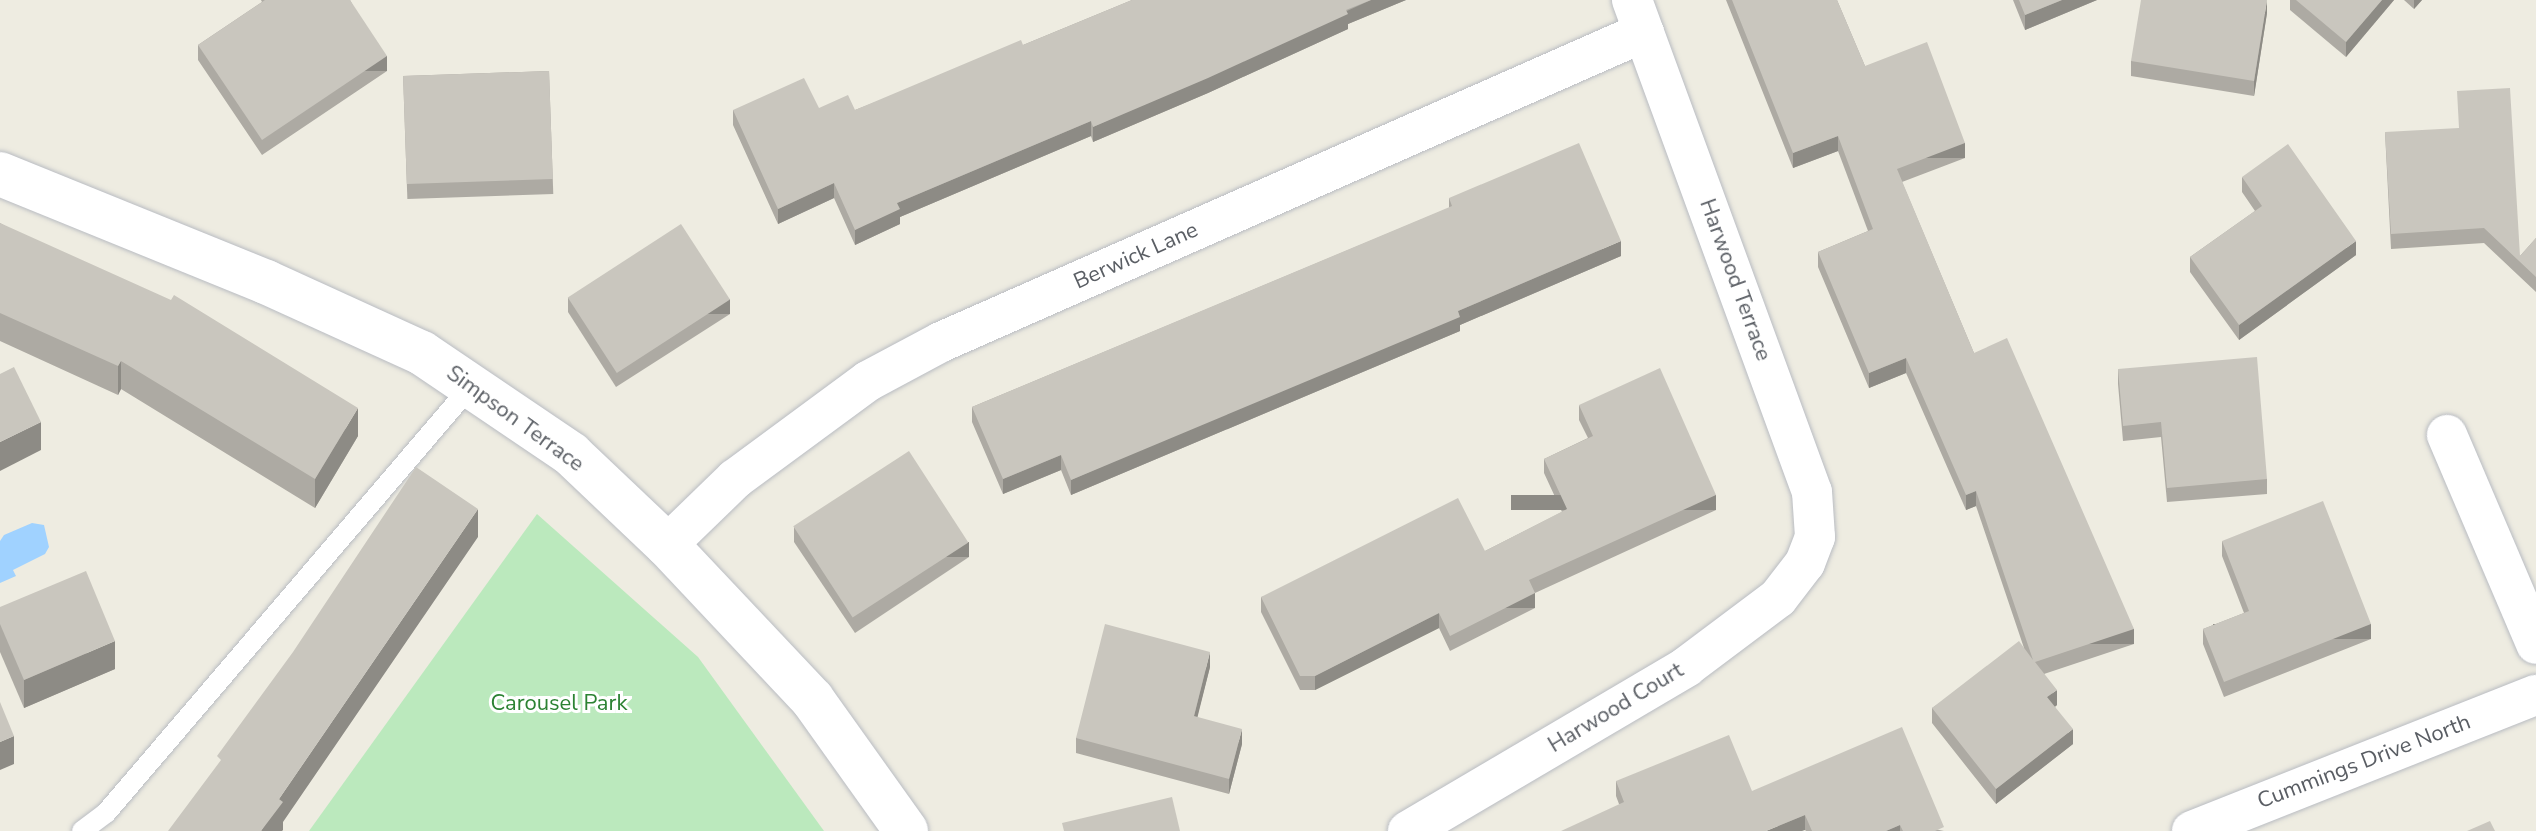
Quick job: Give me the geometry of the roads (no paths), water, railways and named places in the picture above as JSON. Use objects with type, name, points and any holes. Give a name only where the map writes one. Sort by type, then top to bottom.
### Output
[{"type":"street","name":"Berwick Lane","points":[[667,545],[735,479],[868,381],[928,349],[1638,16]]},
{"type":"street","name":"Harwood Terrace","points":[[1638,16],[1812,492],[1815,537],[1805,563]]},
{"type":"street","name":"Simpson Terrace","points":[[0,174],[266,282],[422,353],[571,454],[667,545],[812,699],[906,831]]},
{"type":"street","points":[[2447,435],[2536,644]]},
{"type":"street","name":"Harwood Court","points":[[1408,831],[1686,667],[1778,598],[1805,563]]},
{"type":"street","name":"Cummings Drive North","points":[[2192,831],[2536,695]]},
{"type":"lane","points":[[82,831],[106,813],[471,386]]},
{"type":"water","points":[[32,523],[44,525],[49,547],[45,554],[13,570],[16,576],[0,583],[0,541],[4,535]]},
{"type":"park label","name":"Carousel Park","points":[[559,704]]}]
